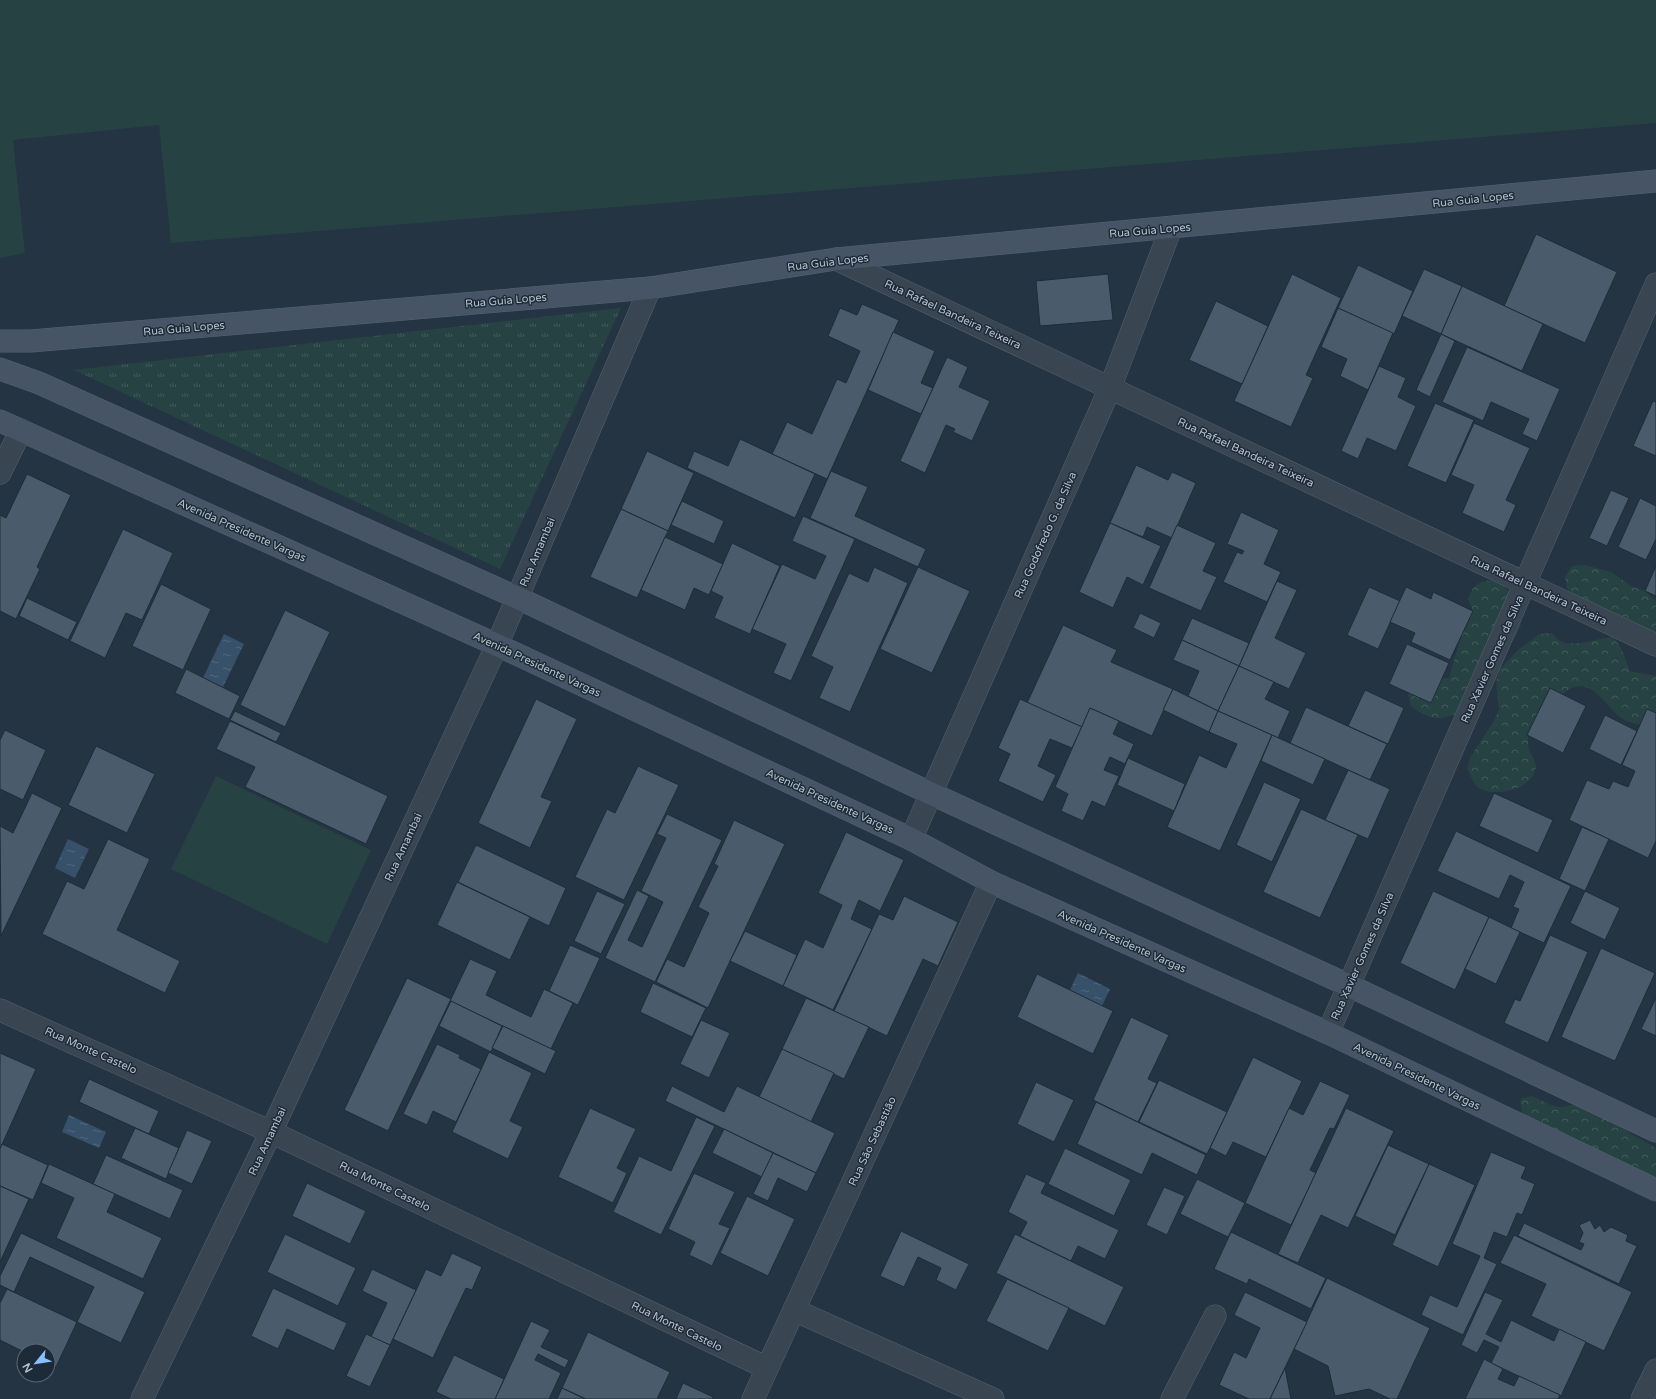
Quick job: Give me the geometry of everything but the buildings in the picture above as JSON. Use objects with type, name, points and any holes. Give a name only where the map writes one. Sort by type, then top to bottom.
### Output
[{"type":"main road","name":"Rua Guia Lopes","points":[[0,341],[31,341],[650,288],[836,259],[1656,181]]},
{"type":"main road","points":[[0,369],[46,387],[518,598],[932,794],[1350,986],[1656,1131]]},
{"type":"main road","name":"Avenida Presidente Vargas","points":[[0,421],[497,645],[911,839],[991,882],[1328,1033],[1656,1190]]},
{"type":"street","name":"Rua Godofredo G. da Silva","points":[[911,839],[1110,388],[1171,228]]},
{"type":"street","name":"Rua Rafael Bandeira Teixeira","points":[[836,259],[1656,645]]},
{"type":"street","name":"Rua Xavier Gomes da Silva","points":[[1328,1033],[1350,986],[1656,284]]},
{"type":"street","name":"Rua Amambai","points":[[142,1399],[271,1132],[497,645],[650,288]]},
{"type":"street","points":[[0,473],[21,430]]},
{"type":"street","name":"Rua São Sebastião","points":[[753,1399],[991,882]]},
{"type":"street","name":"Rua Monte Castelo","points":[[0,1010],[271,1132],[767,1368]]},
{"type":"street","points":[[794,1310],[993,1399]]},
{"type":"street","points":[[1172,1399],[1215,1316]]},
{"type":"street","points":[[1642,1399],[1656,1370]]},
{"type":"green space","points":[[0,0],[1656,0],[1656,123],[171,243],[159,125],[13,140],[25,253],[0,258]]},
{"type":"green space","points":[[621,308],[500,569],[74,370]]},
{"type":"green space","points":[[1585,565],[1611,572],[1633,587],[1645,591],[1656,601],[1656,638],[1574,598],[1567,588],[1565,577],[1572,566]]},
{"type":"green space","points":[[1496,580],[1506,588],[1517,603],[1521,616],[1519,630],[1505,654],[1485,682],[1461,711],[1444,718],[1434,718],[1424,715],[1411,706],[1408,695],[1412,682],[1449,678],[1460,640],[1473,611],[1468,599],[1470,594],[1475,586],[1481,582]]},
{"type":"green space","points":[[1552,633],[1556,638],[1566,643],[1579,643],[1613,637],[1621,648],[1630,671],[1656,676],[1656,724],[1639,724],[1627,721],[1617,714],[1591,690],[1577,686],[1568,690],[1561,696],[1546,719],[1528,736],[1529,749],[1536,765],[1535,772],[1531,778],[1520,787],[1512,790],[1490,792],[1480,789],[1471,778],[1467,768],[1471,756],[1499,710],[1496,682],[1500,669],[1518,650],[1539,634]]},
{"type":"green space","points":[[216,776],[371,850],[327,944],[171,869]]},
{"type":"green space","points":[[1532,1096],[1560,1107],[1565,1107],[1579,1102],[1612,1117],[1631,1134],[1656,1148],[1656,1184],[1524,1124],[1520,1099]]},
{"type":"water","points":[[224,634],[244,644],[223,687],[203,678]]},
{"type":"water","points":[[68,839],[89,849],[75,878],[55,868]]},
{"type":"water","points":[[1078,973],[1110,989],[1102,1006],[1070,990]]},
{"type":"water","points":[[69,1115],[106,1132],[99,1148],[62,1132]]}]
